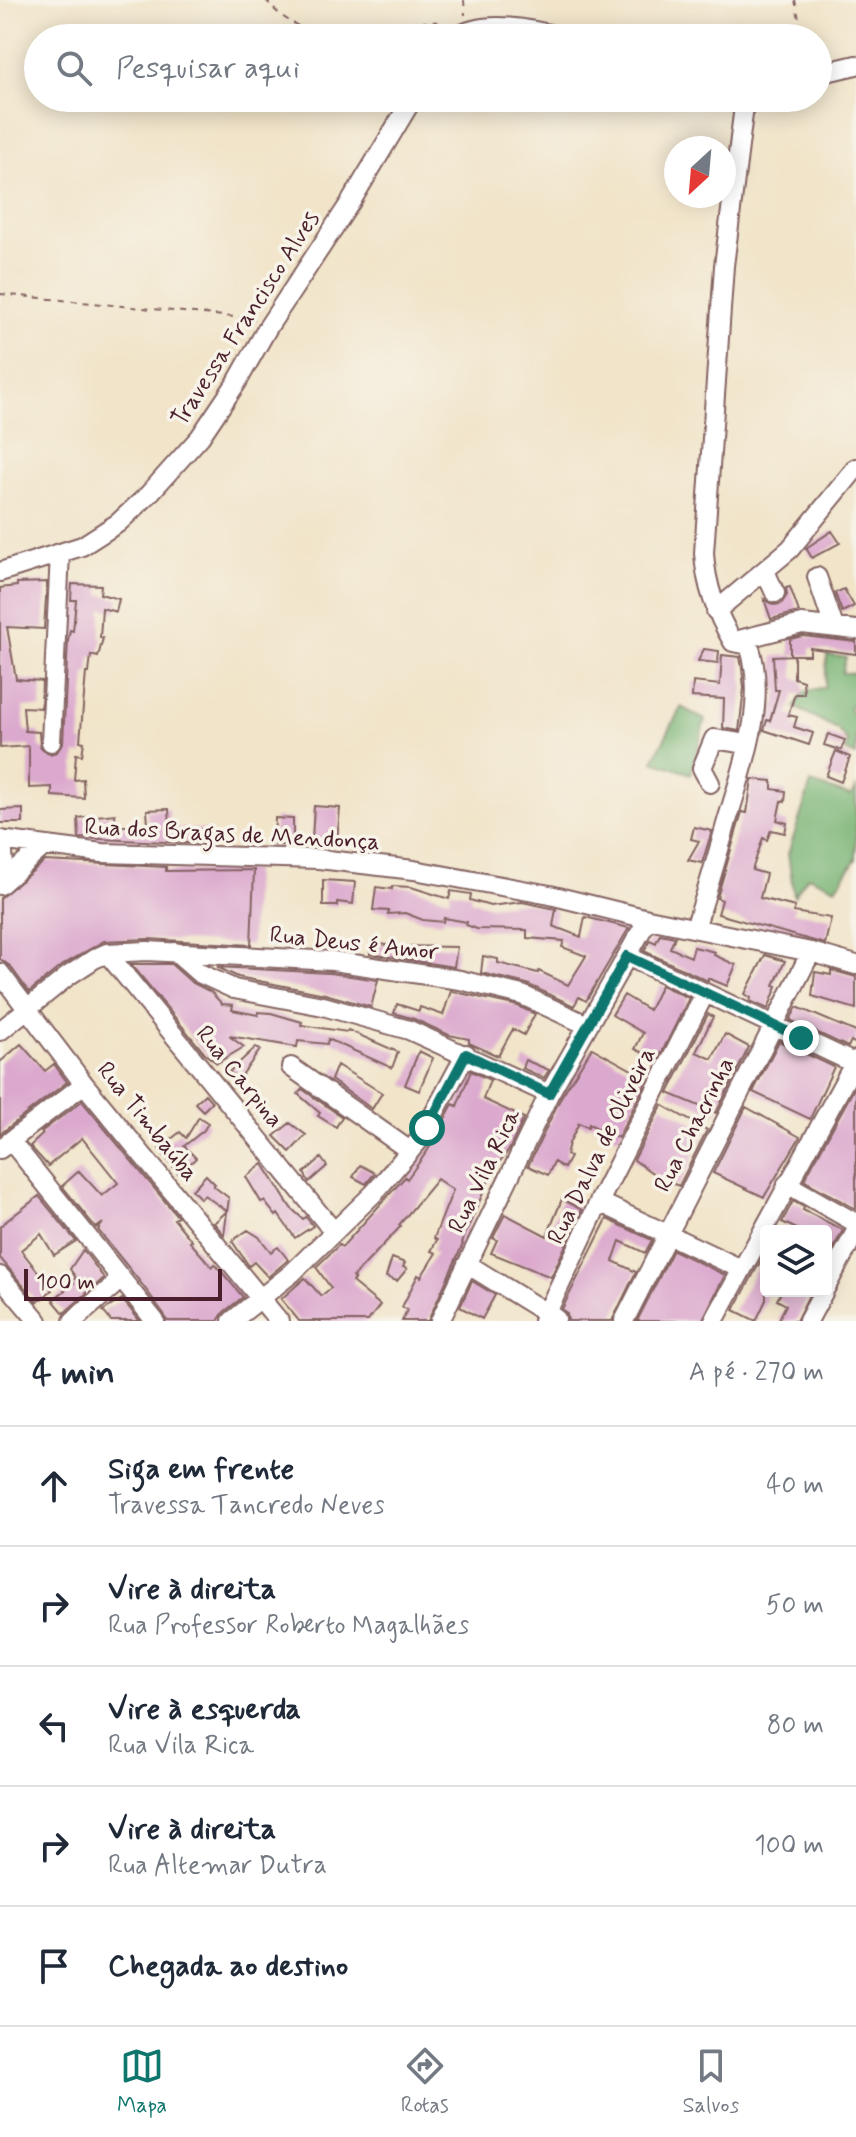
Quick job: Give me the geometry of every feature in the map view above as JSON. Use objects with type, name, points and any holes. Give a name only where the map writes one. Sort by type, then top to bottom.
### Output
[{"type":"street","points":[[832,71],[856,65]]},
{"type":"street","name":"Travessa Francisco Alves","points":[[0,572],[82,546],[118,523],[200,437],[405,112]]},
{"type":"street","points":[[733,642],[716,611],[705,578],[704,553],[724,266],[743,112]]},
{"type":"street","points":[[716,611],[790,549],[856,468]]},
{"type":"street","points":[[51,742],[60,553]]},
{"type":"street","points":[[765,571],[775,593]]},
{"type":"street","points":[[817,577],[834,627]]},
{"type":"street","points":[[834,627],[856,617]]},
{"type":"street","points":[[733,642],[802,624],[856,630]]},
{"type":"street","points":[[695,928],[718,856],[753,719],[755,673],[749,645],[733,642]]},
{"type":"street","points":[[710,783],[702,768],[713,733],[747,744]]},
{"type":"street","points":[[1,840],[2,882]]},
{"type":"street","name":"Rua dos Bragas de Mendonça","points":[[1,840],[43,847],[162,857],[319,859],[389,867],[500,884],[648,919],[811,952],[856,965]]},
{"type":"street","points":[[2,882],[43,847]]},
{"type":"street","name":"Rua Vila Rica","points":[[442,1320],[549,1094],[648,919]]},
{"type":"street","points":[[175,952],[199,973],[234,989],[360,1015],[409,1030],[549,1094]]},
{"type":"street","name":"Rua Deus é Amor","points":[[107,953],[175,952],[333,961],[460,980],[522,995],[587,1025]]},
{"type":"street","name":"Rua Chacrinha","points":[[624,1321],[811,952]]},
{"type":"street","points":[[0,1031],[80,968],[107,953]]},
{"type":"street","name":"Rua Carpina","points":[[107,953],[334,1232]]},
{"type":"street","points":[[627,956],[855,1062],[714,1321]]},
{"type":"street","name":"Rua Timbaúba","points":[[0,973],[84,1084],[279,1321]]},
{"type":"street","name":"Rua Dalva de Oliveira","points":[[550,1319],[599,1202],[705,993]]},
{"type":"street","points":[[232,1321],[374,1193],[427,1128],[466,1054]]},
{"type":"street","points":[[291,1067],[410,1151]]},
{"type":"street","points":[[84,1084],[5,1145],[155,1321]]},
{"type":"street","points":[[787,1184],[856,1223]]},
{"type":"street","points":[[599,1202],[741,1269]]},
{"type":"street","points":[[832,1276],[856,1231]]},
{"type":"street","points":[[467,1264],[550,1319]]},
{"type":"street","points":[[0,1276],[38,1321]]},
{"type":"street","points":[[73,1321],[120,1280]]},
{"type":"street","points":[[808,1321],[821,1297]]},
{"type":"path","points":[[266,0],[279,14],[298,24]]},
{"type":"path","points":[[795,0],[800,24]]},
{"type":"path","points":[[417,24],[426,21],[444,24]]},
{"type":"path","points":[[0,294],[272,320]]},
{"type":"green space","points":[[827,655],[846,657],[842,673],[856,673],[856,700],[849,708],[856,719],[856,756],[845,751],[848,742],[837,729],[795,707],[804,692],[825,687]]},
{"type":"green space","points":[[681,707],[705,720],[691,774],[653,761]]},
{"type":"green space","points":[[811,783],[851,796],[856,788],[856,859],[836,888],[808,876],[794,896],[788,854]]},
{"type":"building","points":[[832,531],[840,543],[812,558],[806,548]]},
{"type":"building","points":[[47,582],[44,629],[7,627],[16,679],[42,681],[41,708],[23,707],[25,731],[39,732],[40,747],[50,754],[57,752],[63,743],[68,640],[70,630],[73,631],[76,600],[71,600],[72,584],[101,585],[100,594],[119,599],[116,612],[102,608],[100,638],[103,638],[98,657],[91,655],[89,673],[86,673],[80,741],[84,742],[82,755],[76,754],[74,780],[83,779],[84,798],[52,796],[52,787],[29,788],[29,746],[0,748],[0,588],[17,586],[17,583]]},
{"type":"building","points":[[790,587],[799,612],[771,619],[764,599],[773,605],[781,604],[787,595],[786,588]]},
{"type":"building","points":[[844,589],[854,606],[842,612],[835,593]]},
{"type":"building","points":[[803,636],[856,642],[856,654],[810,648],[810,655],[790,655],[790,639]]},
{"type":"building","points":[[704,649],[719,651],[718,663],[698,661]]},
{"type":"building","points":[[722,655],[740,657],[744,688],[739,731],[723,728],[724,699],[692,697],[693,682],[720,685]]},
{"type":"building","points":[[794,655],[794,678],[803,681],[804,694],[795,694],[788,715],[797,717],[794,727],[813,733],[809,745],[764,730],[767,720],[770,721],[779,690],[775,690],[773,656]]},
{"type":"building","points":[[828,734],[845,740],[841,750],[824,745]]},
{"type":"building","points":[[836,751],[850,757],[841,782],[826,776]]},
{"type":"building","points":[[752,779],[772,781],[772,789],[786,791],[777,820],[787,823],[785,833],[771,830],[767,840],[763,838],[752,870],[766,874],[760,898],[795,907],[793,912],[831,918],[825,944],[718,914],[722,900],[717,898],[742,812],[747,813]]},
{"type":"building","points":[[314,806],[340,808],[337,842],[312,840]]},
{"type":"building","points":[[23,809],[23,823],[0,823],[0,810]]},
{"type":"building","points":[[169,809],[170,828],[208,830],[208,844],[79,838],[78,818],[115,814],[116,826],[148,826],[147,810]]},
{"type":"building","points":[[275,818],[293,819],[293,845],[274,845]]},
{"type":"building","points":[[694,827],[712,831],[702,863],[688,860],[699,841],[691,839]]},
{"type":"building","points":[[45,861],[166,867],[166,871],[254,870],[251,945],[148,939],[104,941],[61,966],[29,992],[10,966],[0,959],[0,898]]},
{"type":"building","points":[[323,880],[355,882],[353,904],[337,902],[337,906],[323,906]]},
{"type":"building","points":[[392,886],[411,887],[449,899],[451,891],[471,894],[470,900],[490,906],[522,902],[556,909],[553,926],[581,937],[585,917],[629,928],[586,1001],[579,997],[574,1006],[527,984],[481,973],[483,956],[498,959],[498,963],[539,971],[568,985],[586,956],[562,947],[564,941],[527,938],[527,930],[477,929],[466,925],[467,922],[444,918],[443,922],[423,920],[405,913],[388,914],[389,911],[373,910],[376,887],[392,889]]},
{"type":"building","points":[[660,934],[675,937],[670,948],[691,957],[694,947],[715,952],[714,955],[736,965],[727,986],[708,978],[708,981],[644,951],[650,940],[656,943]]},
{"type":"building","points":[[371,943],[457,947],[454,967],[370,954]]},
{"type":"building","points":[[765,955],[785,961],[768,1009],[750,1001],[751,998],[745,994]]},
{"type":"building","points":[[131,964],[171,964],[191,982],[211,992],[222,1004],[233,1005],[232,1010],[258,1015],[258,1012],[271,1013],[302,1022],[301,1025],[348,1030],[398,1052],[392,1068],[328,1039],[327,1044],[298,1041],[297,1047],[229,1036],[244,1047],[217,1063],[205,1054]]},
{"type":"building","points":[[217,967],[330,973],[378,980],[371,1007],[325,994],[238,977]]},
{"type":"building","points":[[831,970],[856,977],[856,1009],[812,996],[815,972],[831,975]]},
{"type":"building","points":[[661,985],[689,998],[658,1060],[635,1049],[643,1033],[612,1015],[624,995],[649,1010]]},
{"type":"building","points":[[451,991],[518,1006],[535,1014],[524,1035],[513,1029],[498,1056],[469,1043],[469,1039],[449,1035],[394,1013],[397,1004],[419,1011],[420,1007],[443,1015]]},
{"type":"building","points":[[797,1007],[856,1032],[856,1044],[851,1041],[848,1047],[790,1020]]},
{"type":"building","points":[[708,1014],[713,1017],[696,1052],[712,1059],[725,1034],[749,1047],[716,1113],[668,1093]]},
{"type":"building","points":[[779,1041],[834,1067],[810,1119],[753,1092]]},
{"type":"building","points":[[21,1044],[45,1071],[54,1064],[67,1082],[0,1134],[0,1062]]},
{"type":"building","points":[[256,1047],[260,1050],[239,1079],[229,1072]]},
{"type":"building","points":[[592,1048],[648,1079],[618,1138],[589,1124],[588,1127],[579,1123],[569,1143],[566,1155],[570,1157],[564,1168],[554,1162],[548,1175],[528,1166],[561,1097]]},
{"type":"building","points":[[419,1051],[433,1058],[419,1091],[405,1085]]},
{"type":"building","points":[[525,1060],[549,1070],[544,1078],[522,1068]]},
{"type":"building","points":[[337,1065],[382,1093],[372,1109],[331,1080]]},
{"type":"building","points":[[471,1071],[490,1080],[483,1099],[524,1118],[509,1150],[493,1170],[428,1321],[402,1321],[407,1310],[402,1307],[418,1275],[421,1277],[436,1253],[431,1251],[437,1240],[434,1238],[453,1190],[437,1179],[401,1226],[353,1277],[352,1282],[380,1305],[368,1321],[299,1321],[281,1299],[305,1278],[321,1296],[331,1288],[316,1267],[339,1245],[342,1247],[405,1177],[407,1179],[428,1150],[453,1104],[457,1106]]},
{"type":"building","points":[[856,1085],[856,1209],[804,1180]]},
{"type":"building","points":[[302,1089],[342,1117],[336,1127],[318,1116],[320,1113],[298,1094]]},
{"type":"building","points":[[205,1094],[212,1102],[203,1111],[195,1103]]},
{"type":"building","points":[[82,1101],[178,1217],[174,1219],[190,1242],[212,1267],[215,1264],[243,1297],[218,1321],[167,1321],[98,1230],[103,1223],[96,1228],[62,1186],[79,1171],[102,1196],[118,1183],[82,1138],[48,1166],[30,1146],[43,1134],[41,1132]]},
{"type":"building","points":[[662,1105],[707,1130],[679,1186],[661,1179],[634,1160]]},
{"type":"building","points":[[746,1107],[800,1137],[764,1197],[713,1173]]},
{"type":"building","points":[[199,1117],[208,1123],[184,1146],[196,1158],[179,1174],[159,1149],[180,1132],[186,1138]]},
{"type":"building","points":[[290,1123],[306,1135],[290,1152],[274,1136]]},
{"type":"building","points":[[321,1158],[327,1166],[309,1182],[304,1173]]},
{"type":"building","points":[[263,1164],[291,1208],[303,1219],[306,1217],[313,1226],[295,1238],[278,1214],[276,1216],[264,1201],[261,1202],[246,1177]]},
{"type":"building","points":[[360,1165],[375,1173],[366,1184],[353,1177]]},
{"type":"building","points":[[206,1175],[215,1184],[213,1186],[229,1198],[224,1235],[214,1223],[227,1211],[204,1195],[201,1199],[192,1190]]},
{"type":"building","points":[[39,1196],[76,1241],[54,1255],[41,1234],[21,1250],[52,1290],[37,1302],[0,1258],[0,1226]]},
{"type":"building","points":[[562,1199],[582,1210],[551,1277],[491,1253],[497,1240],[493,1238],[505,1214],[547,1236]]},
{"type":"building","points":[[793,1201],[804,1207],[803,1210],[843,1230],[832,1251],[832,1225],[788,1225],[782,1222]]},
{"type":"building","points":[[607,1219],[652,1240],[645,1253],[620,1241],[613,1261],[636,1272],[612,1321],[568,1321],[562,1309]]},
{"type":"building","points":[[248,1230],[259,1237],[271,1252],[278,1247],[288,1260],[268,1277],[254,1262],[249,1266],[232,1241]]},
{"type":"building","points":[[83,1250],[104,1278],[64,1313],[53,1300],[74,1283],[72,1281],[76,1278],[70,1269]]},
{"type":"building","points":[[673,1250],[725,1275],[702,1321],[637,1321]]},
{"type":"building","points":[[392,1258],[405,1263],[403,1267],[407,1269],[397,1281],[386,1277]]},
{"type":"building","points":[[760,1262],[760,1297],[766,1297],[766,1300],[756,1321],[734,1310]]},
{"type":"building","points":[[472,1281],[495,1295],[482,1319],[460,1307]]},
{"type":"building","points":[[779,1297],[808,1297],[796,1321],[778,1321],[786,1305],[777,1300]]},
{"type":"building","points":[[122,1299],[140,1321],[111,1321],[103,1311]]},
{"type":"route","points":[[427,1128],[466,1054],[549,1094],[627,956],[801,1038]]}]
